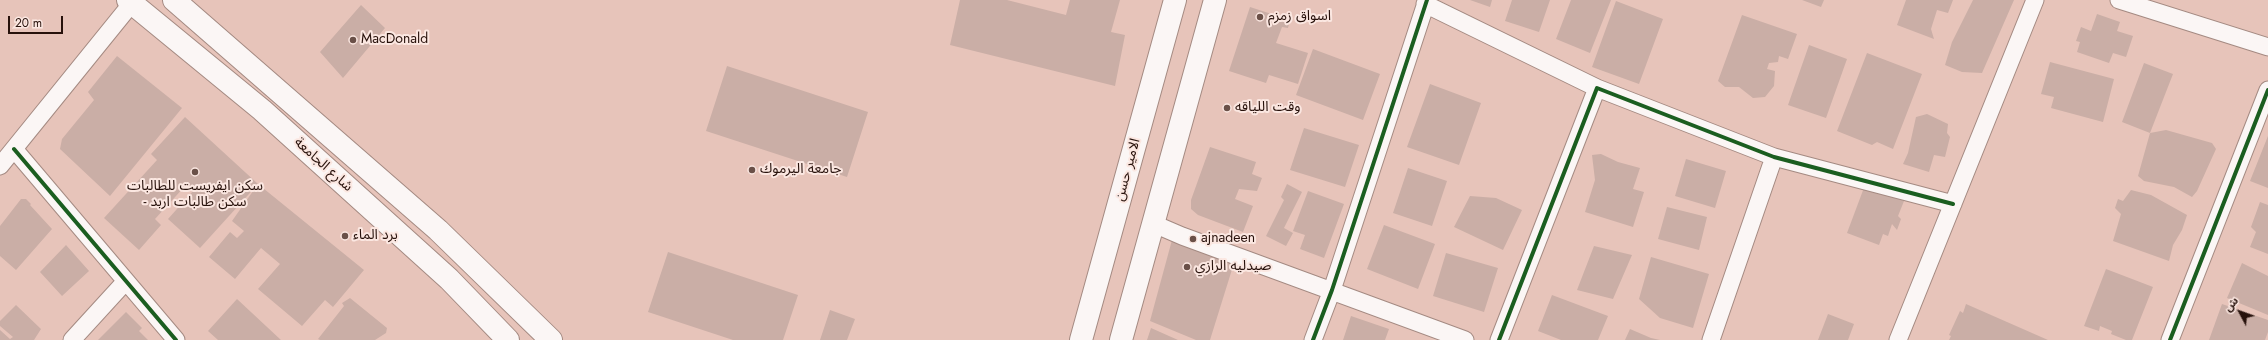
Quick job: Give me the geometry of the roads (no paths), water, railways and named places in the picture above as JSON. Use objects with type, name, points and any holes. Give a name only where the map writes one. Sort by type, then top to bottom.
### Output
[{"type":"main road","name":"شارع الجامعة","points":[[174,0],[438,230],[552,340]]},
{"type":"main road","name":"الامير حسن","points":[[1082,340],[1175,0]]},
{"type":"main road","points":[[1121,340],[1215,0]]},
{"type":"main road","name":"شارع الجامعة","points":[[130,2],[262,110],[449,279],[508,340]]},
{"type":"street","points":[[1898,340],[2035,0]]},
{"type":"street","points":[[2119,0],[2268,47]]},
{"type":"street","points":[[0,166],[130,2]]},
{"type":"street","points":[[1313,340],[1332,290],[1426,2],[1597,88],[1774,157],[1953,204]]},
{"type":"street","points":[[1499,340],[1597,88]]},
{"type":"street","points":[[2170,340],[2268,90]]},
{"type":"street","points":[[14,149],[85,232],[125,282],[176,340]]},
{"type":"street","points":[[1711,340],[1774,157]]},
{"type":"street","points":[[1154,224],[1182,236],[1465,340]]},
{"type":"street","points":[[72,340],[125,282]]},
{"type":"place","name":"اسواق زمزم","points":[[1260,17]]},
{"type":"place","name":"MacDonald","points":[[353,40]]},
{"type":"place","name":"وقت اللياقه","points":[[1227,108]]},
{"type":"place","name":"جامعة اليرموك","points":[[752,170]]},
{"type":"place","name":"سكن ايفريست للطالبات - سكن طالبات اربد","points":[[195,172]]},
{"type":"place","name":"برد الماء","points":[[345,236]]},
{"type":"place","name":"ajnadeen","points":[[1193,239]]},
{"type":"place","name":"صيدليه الرازي","points":[[1187,267]]}]
